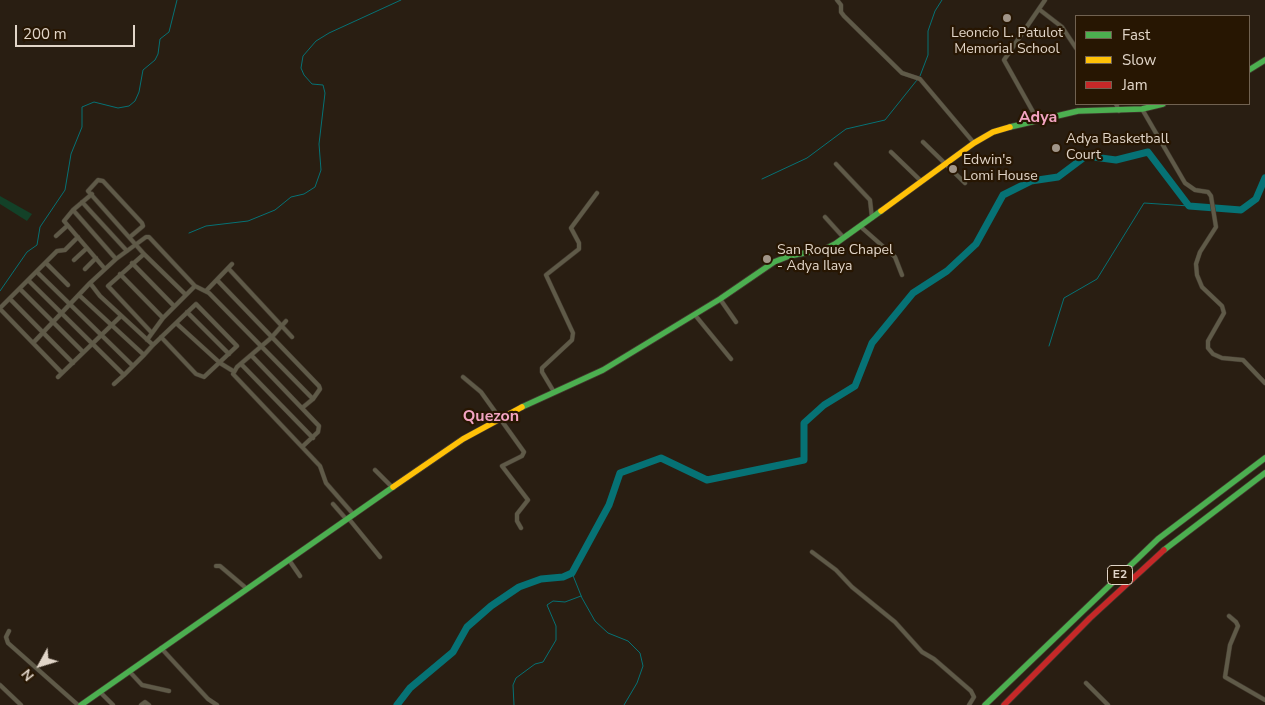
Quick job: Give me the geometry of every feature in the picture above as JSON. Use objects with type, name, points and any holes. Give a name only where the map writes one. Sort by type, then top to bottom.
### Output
[{"type":"main road","points":[[1250,69],[1265,60]]},
{"type":"main road","points":[[79,705],[350,518],[419,468],[500,417],[604,370],[695,315],[774,262],[789,256],[825,249],[845,239],[974,143],[994,132],[1037,119],[1078,111],[1119,111],[1159,105]]},
{"type":"main road","name":"E2","points":[[985,705],[1158,539],[1265,458]]},
{"type":"main road","name":"E2","points":[[1004,705],[1090,618],[1166,548],[1265,473]]},
{"type":"street","points":[[837,0],[841,4],[841,14],[902,73],[920,79],[974,143]]},
{"type":"street","points":[[1037,119],[1004,60],[1040,10],[1045,0]]},
{"type":"street","points":[[1040,10],[1062,27],[1075,46]]},
{"type":"street","points":[[1116,105],[1119,111]]},
{"type":"street","points":[[1142,109],[1184,183],[1195,190],[1208,192],[1212,202],[1216,227],[1200,252],[1196,264],[1197,275],[1202,287],[1222,306],[1224,314],[1208,341],[1208,348],[1213,354],[1222,358],[1243,360],[1265,382]]},
{"type":"street","points":[[923,142],[965,183]]},
{"type":"street","points":[[891,152],[921,181]]},
{"type":"street","points":[[836,164],[870,200],[872,218]]},
{"type":"street","points":[[130,237],[143,226],[142,223],[101,180],[88,189],[144,254],[185,294]]},
{"type":"street","points":[[554,392],[542,372],[542,368],[572,340],[574,333],[546,279],[546,275],[579,249],[579,243],[571,228],[597,193]]},
{"type":"street","points":[[92,194],[64,219],[67,226],[106,269]]},
{"type":"street","points":[[82,202],[127,251]]},
{"type":"street","points":[[73,210],[116,259]]},
{"type":"street","points":[[825,218],[845,239]]},
{"type":"street","points":[[56,236],[67,226]]},
{"type":"street","points":[[860,226],[895,257],[902,275]]},
{"type":"street","points":[[62,373],[0,309],[57,251],[65,250],[78,237]]},
{"type":"street","points":[[33,343],[90,283],[116,259],[146,237],[149,237],[195,286],[206,291],[313,399]]},
{"type":"street","points":[[74,260],[87,248]]},
{"type":"street","points":[[144,254],[108,286],[151,332]]},
{"type":"street","points":[[85,269],[96,258]]},
{"type":"street","points":[[46,262],[68,285]]},
{"type":"street","points":[[132,263],[174,306]]},
{"type":"street","points":[[206,291],[232,264]]},
{"type":"street","points":[[228,268],[292,338]]},
{"type":"street","points":[[37,272],[133,366]]},
{"type":"street","points":[[120,274],[163,318]]},
{"type":"street","points":[[237,278],[241,274]]},
{"type":"street","points":[[28,280],[124,374]]},
{"type":"street","points":[[217,280],[319,386],[320,389],[313,399],[302,408]]},
{"type":"street","points":[[90,283],[92,288],[146,340],[153,344]]},
{"type":"street","points":[[246,287],[250,283]]},
{"type":"street","points":[[146,340],[163,318],[195,286]]},
{"type":"street","points":[[20,289],[84,352]]},
{"type":"street","points":[[256,298],[260,294]]},
{"type":"street","points":[[79,295],[144,355]]},
{"type":"street","points":[[10,298],[72,363]]},
{"type":"street","points":[[720,299],[736,322]]},
{"type":"street","points":[[264,307],[269,303]]},
{"type":"street","points":[[114,384],[153,344],[196,304],[237,344],[230,354],[204,377],[199,376],[162,337]]},
{"type":"street","points":[[187,312],[230,354]]},
{"type":"street","points":[[273,317],[277,312]]},
{"type":"street","points":[[695,315],[732,359]]},
{"type":"street","points":[[58,377],[121,316]]},
{"type":"street","points":[[233,371],[271,338],[286,321]]},
{"type":"street","points":[[176,323],[220,363],[233,371],[233,374],[320,466],[326,483],[380,557]]},
{"type":"street","points":[[252,355],[318,426],[318,432],[302,447]]},
{"type":"street","points":[[241,364],[312,438]]},
{"type":"street","points":[[463,377],[481,392],[524,454],[502,466],[528,500],[517,514],[517,521],[521,528]]},
{"type":"street","points":[[375,470],[393,488]]},
{"type":"street","points":[[332,504],[350,518]]},
{"type":"street","points":[[812,552],[836,570],[852,587],[895,622],[922,652],[934,659],[970,691],[974,697],[969,705]]},
{"type":"street","points":[[289,560],[300,576]]},
{"type":"street","points":[[216,566],[220,566],[246,588]]},
{"type":"street","points":[[1229,616],[1238,626],[1230,645],[1225,677],[1265,700]]},
{"type":"street","points":[[9,631],[6,637],[8,644],[79,705]]},
{"type":"street","points":[[161,648],[208,699],[217,705]]},
{"type":"street","points":[[130,671],[142,685],[169,691]]},
{"type":"street","points":[[1086,683],[1108,705]]},
{"type":"street","points":[[0,685],[21,705]]},
{"type":"street","points":[[100,692],[113,705]]},
{"type":"street","points":[[140,705],[145,702],[149,705]]},
{"type":"green space","points":[[0,196],[32,214],[27,221],[0,204]]},
{"type":"waterway","points":[[0,291],[27,252],[37,245],[40,227],[65,190],[71,154],[82,127],[82,107],[94,102],[118,108],[129,106],[135,101],[139,92],[143,70],[155,60],[158,54],[160,39],[169,32],[177,0]]},
{"type":"waterway","points":[[189,233],[206,226],[248,221],[275,210],[291,197],[304,194],[315,187],[321,170],[319,144],[325,93],[323,85],[312,84],[304,75],[301,68],[303,56],[316,41],[329,33],[401,0]]},
{"type":"waterway","points":[[920,76],[928,55],[928,31],[935,11],[942,0]]},
{"type":"waterway","points":[[762,179],[807,158],[846,129],[885,120],[917,80]]},
{"type":"waterway","points":[[397,705],[410,688],[453,652],[467,627],[491,606],[519,587],[541,579],[563,577],[572,573],[609,505],[620,473],[661,458],[707,480],[804,460],[804,423],[824,405],[855,386],[872,343],[913,293],[947,271],[976,244],[1003,195],[1031,181],[1058,177],[1086,156],[1116,160],[1148,152],[1189,206],[1241,210],[1256,199],[1265,178]]},
{"type":"waterway","points":[[1049,346],[1064,298],[1097,279],[1144,203],[1189,206]]},
{"type":"waterway","points":[[572,573],[582,598],[595,621],[608,633],[628,641],[640,653],[643,666],[637,683],[624,705]]},
{"type":"waterway","points":[[514,705],[513,685],[516,678],[535,664],[543,662],[556,640],[556,626],[547,605],[553,601],[565,602],[581,596]]},
{"type":"traffic: fast","points":[[1250,69],[1265,60]]},
{"type":"traffic: fast","points":[[1010,127],[1078,111],[1142,109],[1159,105]]},
{"type":"traffic: fast","points":[[522,407],[603,370],[720,299],[774,262],[789,256],[825,249],[835,244],[881,211]]},
{"type":"traffic: fast","points":[[985,705],[1158,539],[1265,458]]},
{"type":"traffic: fast","points":[[1164,550],[1265,473]]},
{"type":"traffic: fast","points":[[81,705],[393,487]]},
{"type":"traffic: slow","points":[[881,211],[974,143],[993,132],[1010,127]]},
{"type":"traffic: slow","points":[[393,487],[463,439],[522,407]]},
{"type":"traffic: jam","points":[[1004,705],[1090,618],[1164,550]]},
{"type":"place","name":"Leoncio L. Patulot Memorial School","points":[[1007,18]]},
{"type":"place","name":"Adya Basketball Court","points":[[1056,148]]},
{"type":"place","name":"Edwin's Lomi House","points":[[953,169]]},
{"type":"place","name":"San Roque Chapel - Adya Ilaya","points":[[767,259]]},
{"type":"district","name":"Adya","points":[[1038,118]]},
{"type":"district","name":"Quezon","points":[[491,417]]}]
